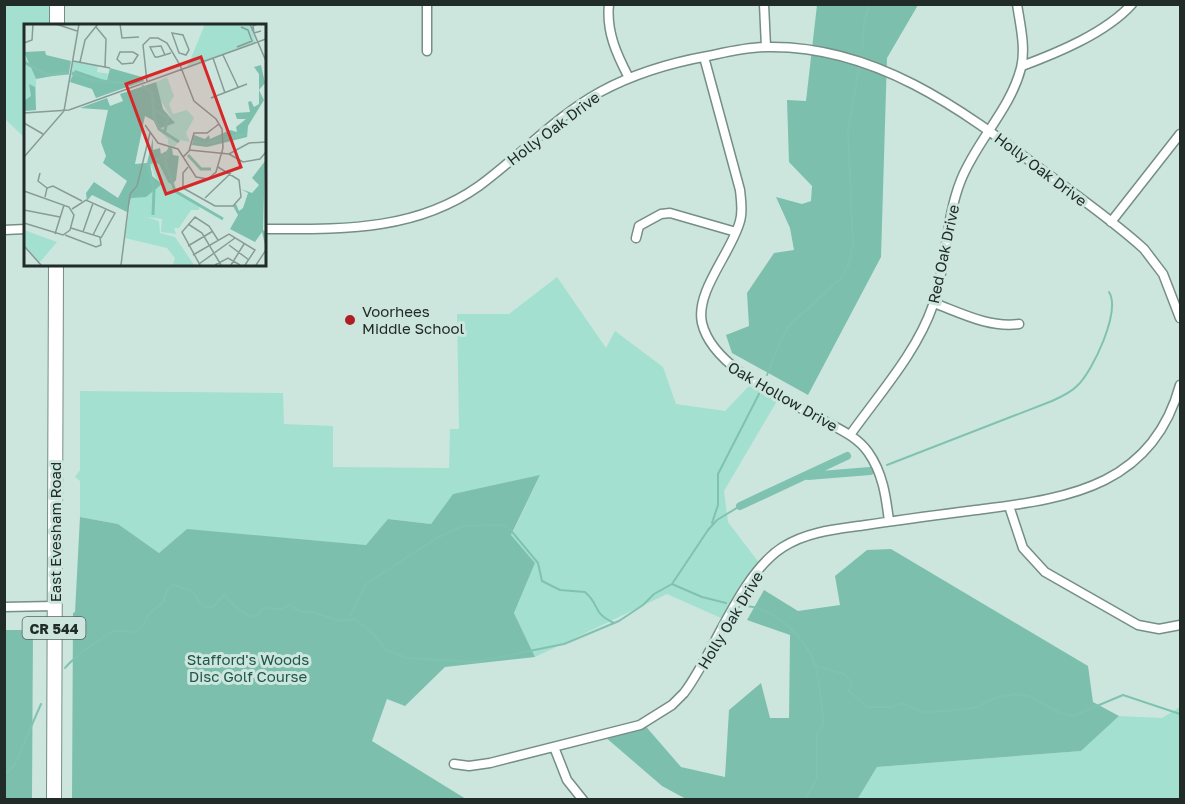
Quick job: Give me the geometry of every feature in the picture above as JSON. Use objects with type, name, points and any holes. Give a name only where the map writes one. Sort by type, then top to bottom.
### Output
[{"type":"main road","points":[[57,4],[57,24]]},
{"type":"main road","name":"East Evesham Road","points":[[54,800],[56,266]]},
{"type":"street","points":[[427,4],[427,51]]},
{"type":"street","points":[[609,4],[609,25],[615,52],[629,78]]},
{"type":"street","points":[[764,4],[766,47]]},
{"type":"street","points":[[1017,4],[1022,66],[1060,52],[1122,14],[1132,4]]},
{"type":"street","name":"Holly Oak Drive","points":[[266,229],[356,229],[419,216],[454,201],[479,186],[580,106],[629,78],[661,65],[766,47],[805,50],[844,57],[904,78],[949,102],[989,129],[1144,249],[1171,291],[1180,318]]},
{"type":"street","name":"Oak Hollow Drive","points":[[704,57],[740,190],[741,219],[707,291],[701,318],[711,343],[723,361],[850,435],[869,453],[884,487],[889,521]]},
{"type":"street","name":"Red Oak Drive","points":[[850,435],[915,342],[934,303],[954,202],[971,158],[1008,102],[1022,66]]},
{"type":"street","points":[[1111,222],[1180,134]]},
{"type":"street","points":[[636,238],[639,226],[661,214],[670,213],[736,232]]},
{"type":"street","points":[[4,230],[24,229]]},
{"type":"street","points":[[934,303],[988,323],[1005,326],[1019,324]]},
{"type":"street","name":"Holly Oak Drive","points":[[454,764],[469,766],[490,763],[640,725],[672,705],[691,684],[747,587],[763,565],[783,547],[818,532],[1009,506],[1069,496],[1087,490],[1129,466],[1153,442],[1180,385]]},
{"type":"street","points":[[1009,506],[1023,548],[1045,572],[1138,624],[1159,629],[1180,625]]},
{"type":"street","points":[[4,607],[54,606]]},
{"type":"street","points":[[554,747],[567,780],[583,800]]},
{"type":"green space","points":[[4,5],[57,5],[57,24],[24,24],[24,137],[5,119]]},
{"type":"green space","points":[[817,5],[918,5],[887,58],[881,257],[808,395],[732,353],[726,335],[749,326],[747,293],[774,253],[794,250],[790,228],[776,197],[802,204],[811,201],[812,186],[789,162],[787,100],[806,101]]},
{"type":"green space","points":[[557,277],[606,348],[615,331],[663,367],[676,404],[725,411],[749,386],[777,401],[724,491],[728,522],[763,568],[721,618],[667,594],[535,657],[514,613],[535,563],[511,536],[540,476],[453,494],[431,524],[389,519],[366,545],[187,530],[159,553],[118,524],[80,517],[80,481],[75,477],[80,470],[80,391],[283,393],[284,424],[333,426],[333,467],[449,468],[450,429],[459,429],[457,314],[509,314]]},
{"type":"green space","name":"Stafford's Woods Disc Golf Course","points":[[540,475],[511,535],[535,563],[514,613],[535,657],[445,667],[405,706],[387,699],[372,741],[466,799],[72,799],[73,613],[75,612],[80,517],[118,524],[159,553],[187,529],[366,545],[388,519],[431,524],[453,494]]},
{"type":"green space","points":[[891,549],[1088,666],[1093,702],[1119,716],[1081,751],[877,767],[857,800],[686,799],[662,786],[604,736],[642,722],[681,767],[725,777],[729,710],[761,683],[770,718],[789,718],[790,635],[747,620],[764,590],[798,611],[840,605],[835,576],[867,550]]},
{"type":"green space","points":[[5,630],[33,630],[32,799],[5,799]]},
{"type":"green space","points":[[1180,707],[1180,799],[857,800],[877,767],[1081,751],[1119,716],[1162,718]]},
{"type":"waterway","points":[[862,49],[864,22],[870,4]]},
{"type":"waterway","points":[[767,375],[781,339],[790,325],[841,278],[849,264],[853,244],[848,130],[859,68]]},
{"type":"waterway","points":[[887,465],[1052,401],[1071,391],[1090,368],[1104,340],[1111,313],[1112,301],[1109,292]]},
{"type":"waterway","points":[[712,523],[718,505],[718,474],[760,392]]},
{"type":"waterway","points":[[740,506],[847,456]]},
{"type":"waterway","points":[[808,476],[870,471]]},
{"type":"waterway","points":[[65,668],[105,636],[116,631],[133,632],[140,629],[150,613],[163,602],[167,590],[173,585],[192,591],[205,607],[213,607],[225,594],[237,608],[255,617],[263,608],[282,609],[290,605],[300,612],[313,612],[340,621],[355,619],[375,635],[386,650],[407,658],[475,662],[564,644],[619,621],[643,605],[654,594],[672,584],[708,530],[717,520],[740,506]]},
{"type":"waterway","points":[[349,617],[366,584],[435,539],[463,526],[503,525],[508,527],[538,563],[542,581],[560,590],[585,592],[599,612],[614,623]]},
{"type":"waterway","points":[[672,584],[702,597],[726,603]]},
{"type":"waterway","points":[[747,606],[769,613],[788,626],[805,645],[815,665],[823,725],[817,733],[817,778],[805,800]]},
{"type":"waterway","points":[[816,666],[844,674],[851,682],[849,691],[867,707],[891,707],[902,703],[921,712],[933,712],[974,708],[995,698],[1016,694],[1031,697],[1060,713],[1073,716],[1123,695],[1180,714]]},
{"type":"waterway","points":[[4,775],[14,766],[41,704]]},
{"type":"place","name":"Voorhees Middle School","points":[[350,320]]}]
